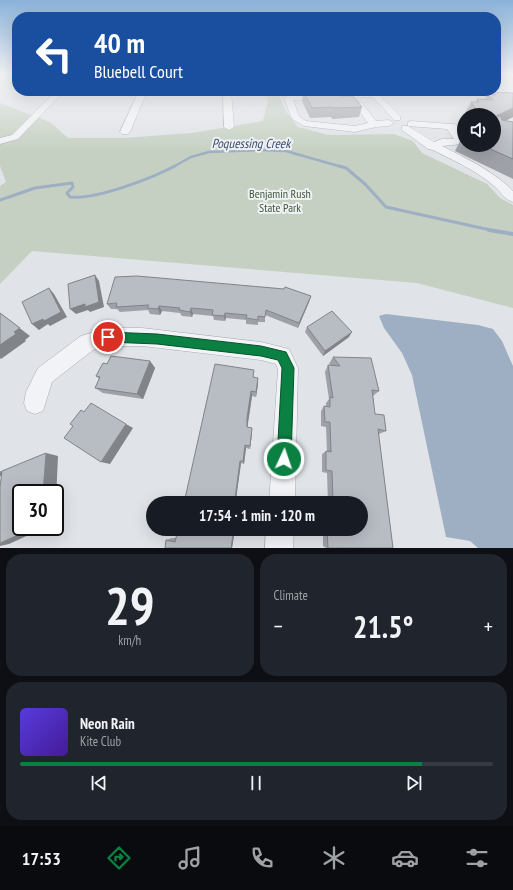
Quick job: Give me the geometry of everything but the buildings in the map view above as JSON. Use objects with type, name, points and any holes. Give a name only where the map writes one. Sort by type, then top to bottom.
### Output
[{"type":"street","points":[[0,141],[15,137],[51,101]]},
{"type":"street","points":[[125,132],[139,101]]},
{"type":"street","points":[[228,101],[229,128]]},
{"type":"street","points":[[289,101],[295,117],[298,120],[325,127],[355,129],[364,128],[374,124],[405,120],[408,126],[493,178],[513,198]]},
{"type":"street","points":[[378,101],[393,121]]},
{"type":"street","points":[[358,104],[374,124]]},
{"type":"street","points":[[320,118],[325,127]]},
{"type":"street","points":[[347,119],[355,129]]},
{"type":"street","points":[[408,126],[428,125],[457,128]]},
{"type":"street","points":[[428,125],[437,144]]},
{"type":"street","points":[[437,144],[454,143],[459,139],[450,127]]},
{"type":"street","points":[[35,403],[37,392],[45,374],[88,342],[108,337],[157,339],[261,351],[282,356],[288,368],[282,496]]},
{"type":"street","points":[[279,548],[280,536]]},
{"type":"green space","name":"Benjamin Rush State Park","points":[[268,101],[281,101],[285,110],[298,127],[329,135],[394,134],[413,141],[422,153],[487,184],[500,198],[513,205],[513,308],[417,283],[32,251],[0,284],[0,186],[6,182],[0,166],[0,103],[50,122],[68,138],[123,138],[192,133],[263,121]]},
{"type":"water","points":[[386,314],[478,325],[493,329],[502,341],[513,366],[513,548],[478,548],[470,541],[446,537],[412,375],[402,353],[384,328],[379,316]]},
{"type":"waterway","name":"Poquessing Creek","points":[[174,166],[191,157],[209,152],[261,150],[286,151],[342,167]]},
{"type":"waterway","name":"Poquessing Creek","points":[[0,200],[35,188],[72,183],[73,187],[67,193],[70,197],[94,195],[109,192],[139,182],[174,166]]},
{"type":"waterway","name":"Poquessing Creek","points":[[339,166],[346,168],[365,184],[386,207],[495,231]]},
{"type":"waterway","name":"Poquessing Creek","points":[[489,230],[495,231]]},
{"type":"waterway","name":"Poquessing Creek","points":[[495,231],[513,234]]},
{"type":"route","points":[[108,337],[157,339],[261,351],[282,356],[288,368],[284,459]]}]
